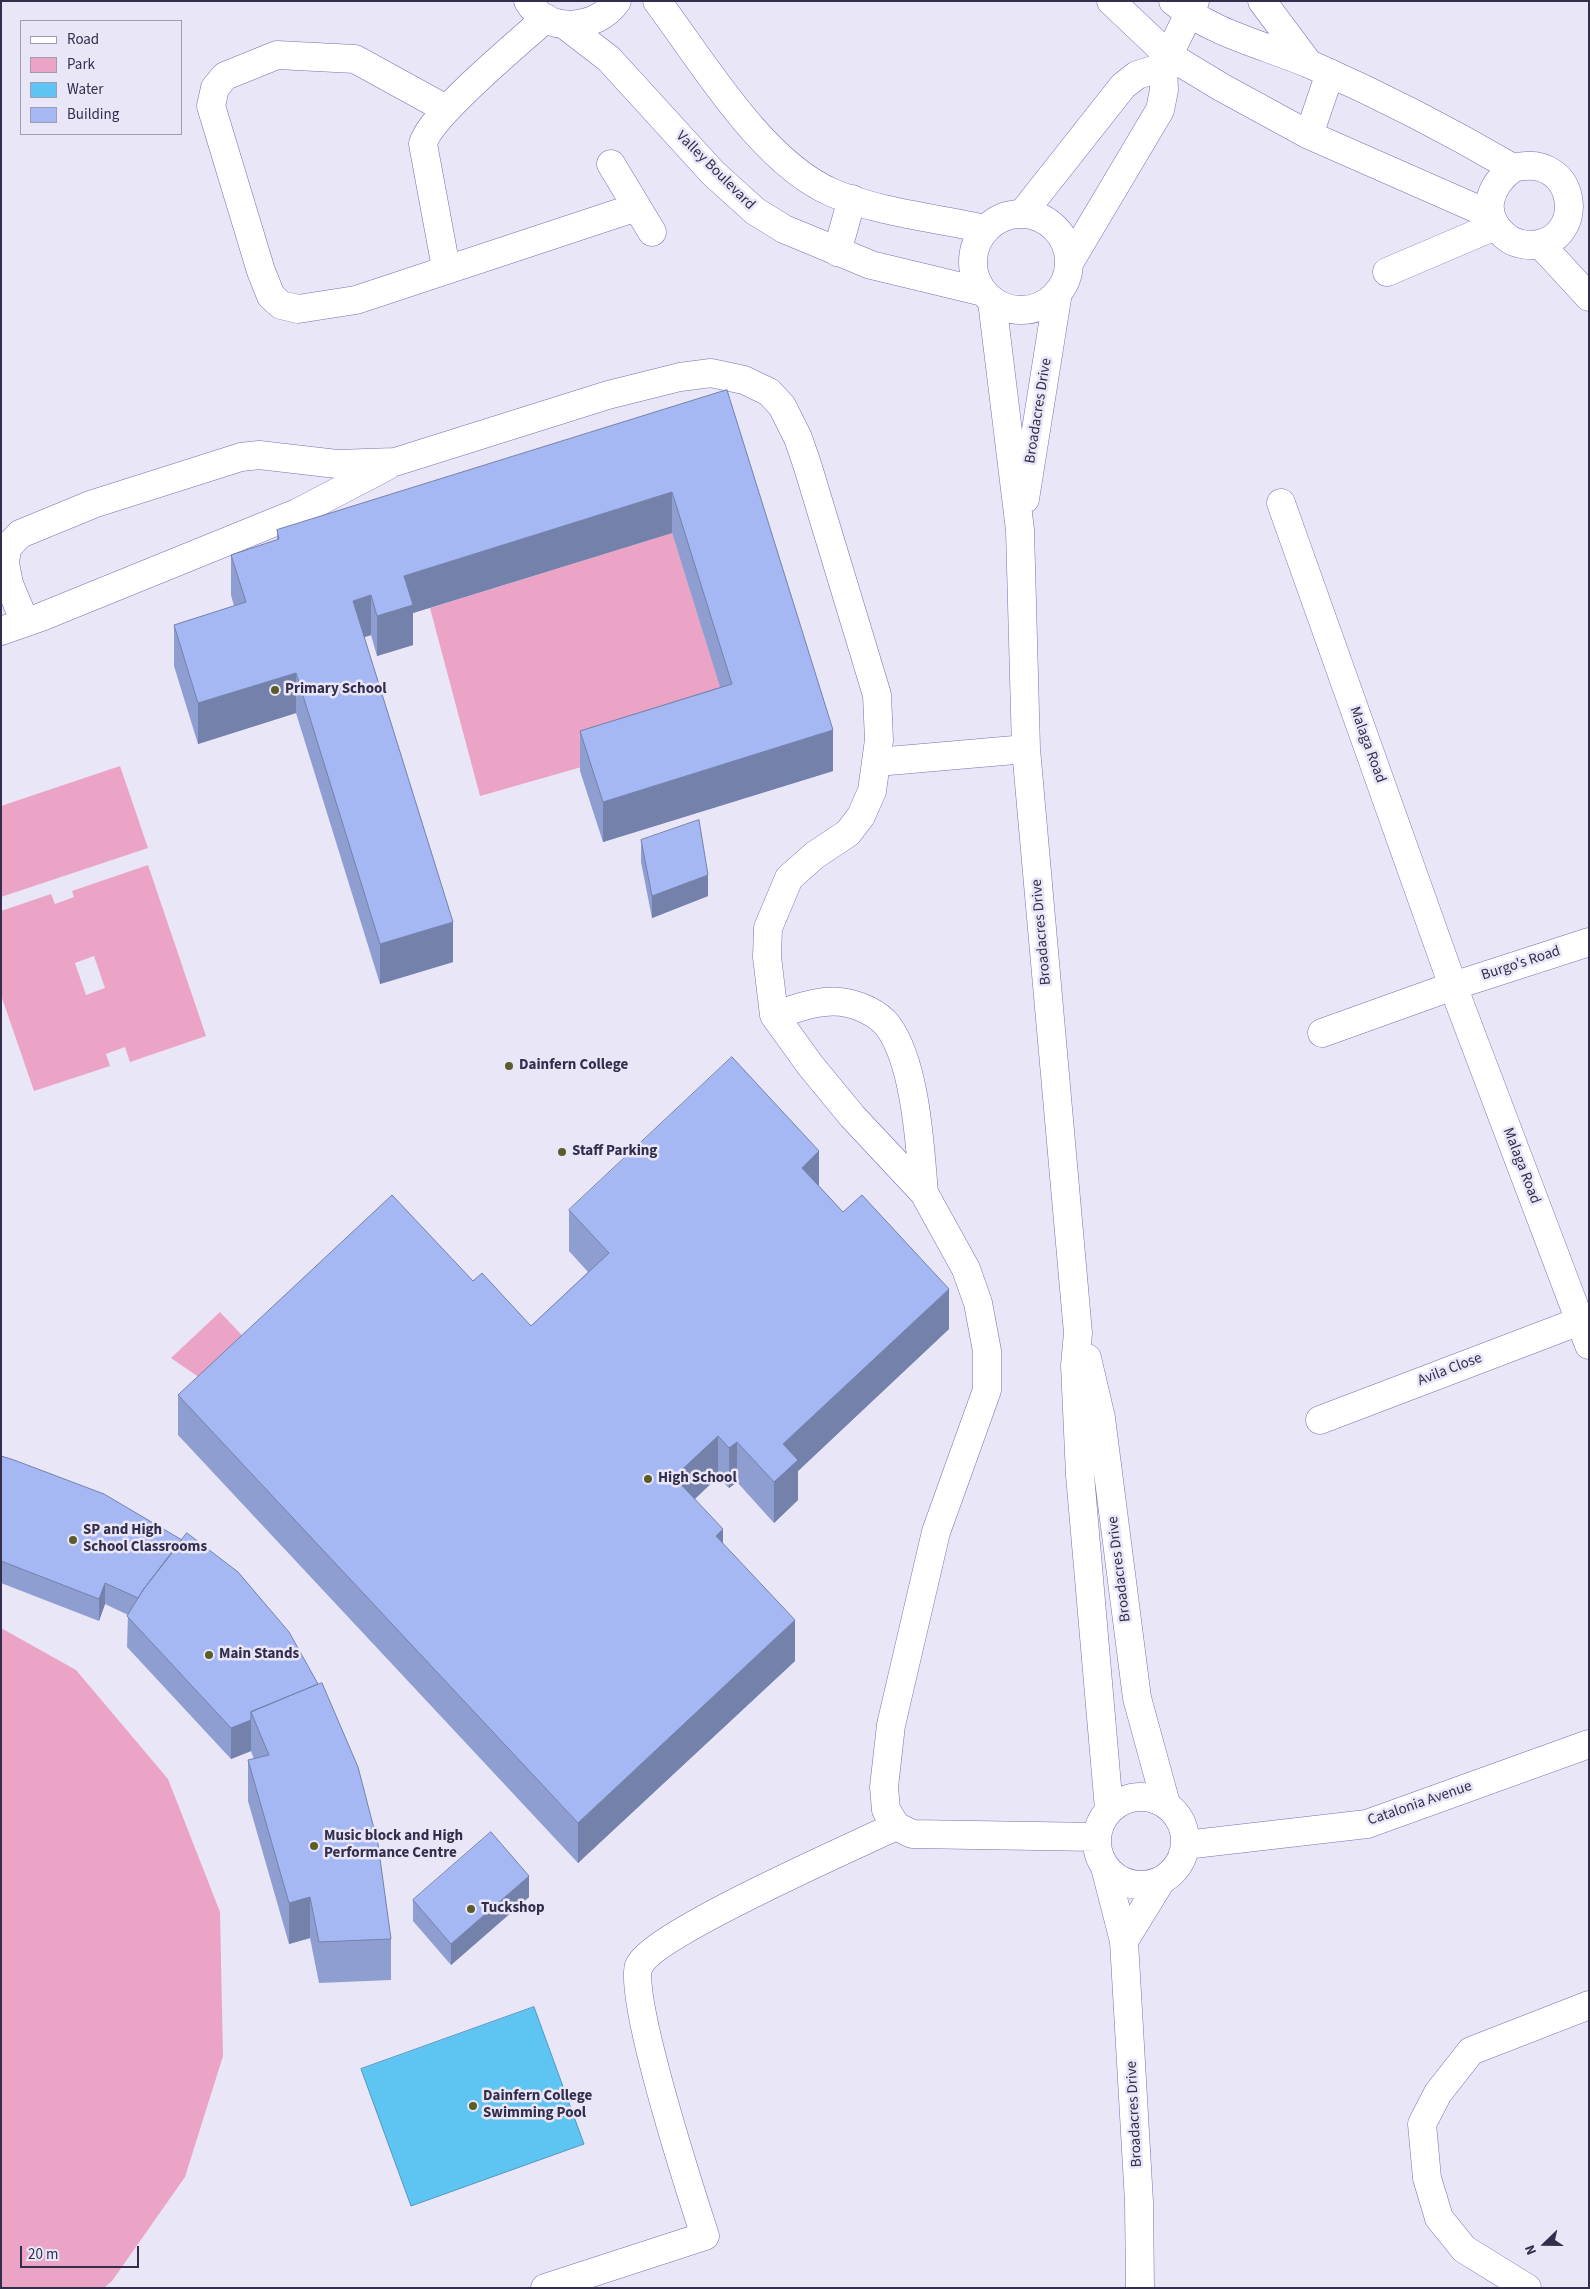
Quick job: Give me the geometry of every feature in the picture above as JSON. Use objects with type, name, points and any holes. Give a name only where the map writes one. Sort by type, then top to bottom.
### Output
[{"type":"street","points":[[446,268],[423,144],[425,136],[446,109],[539,10],[582,25],[598,19],[611,9],[617,1]]},
{"type":"street","points":[[657,1],[686,43],[762,138],[795,171],[833,193],[882,209],[986,229]]},
{"type":"street","points":[[1111,1],[1166,61],[1220,87],[1309,135],[1493,220],[1515,242],[1540,244],[1552,239],[1568,219],[1570,206],[1578,192],[1553,172],[1533,165],[1513,168],[1502,176],[1493,188],[1490,201],[1493,220]]},
{"type":"street","points":[[1262,1],[1320,68]]},
{"type":"street","points":[[1186,6],[1247,42],[1320,68],[1400,105],[1513,168]]},
{"type":"street","name":"Broadacres Drive","points":[[1069,263],[1160,110],[1164,90],[1166,61],[1186,6]]},
{"type":"street","name":"Valley Boulevard","points":[[539,10],[609,59],[713,173],[755,211],[784,228],[871,265],[988,296]]},
{"type":"street","points":[[446,109],[355,59],[277,55],[225,76],[215,88],[211,106],[261,272],[271,296],[281,305],[298,310],[356,300],[446,268],[637,207]]},
{"type":"street","points":[[1022,214],[1123,86],[1137,75],[1166,61]]},
{"type":"street","points":[[1309,135],[1320,68]]},
{"type":"street","points":[[611,164],[652,232]]},
{"type":"street","points":[[838,252],[852,199]]},
{"type":"street","name":"Broadacres Drive","points":[[1020,530],[1058,292],[1066,279],[1069,263],[1067,248],[1060,235],[1050,223],[1036,216],[1022,214],[1008,215],[996,220],[978,240],[973,253],[976,280],[988,296],[1020,530],[1026,749],[1078,1333],[1075,1365],[1080,1475],[1110,1809]]},
{"type":"street","points":[[1387,272],[1493,220]]},
{"type":"street","points":[[1540,244],[1589,297]]},
{"type":"street","points":[[988,296],[1004,308],[1019,310],[1033,308],[1047,302],[1058,292]]},
{"type":"street","points":[[395,462],[337,464],[259,455],[241,457],[94,504],[20,534],[7,548],[5,563],[13,627],[41,618],[297,513],[395,462],[608,395],[680,377],[711,373],[744,380],[769,392],[782,406],[798,438],[877,695],[879,740],[872,791],[861,816],[848,833],[815,855],[789,878],[768,928],[766,957],[774,1015],[810,1065],[852,1116],[924,1193],[966,1269],[978,1303],[987,1351],[987,1390],[936,1532],[892,1725],[884,1787],[886,1810],[896,1826],[912,1834],[1096,1837],[1100,1822],[1110,1809],[1122,1800],[1137,1796],[1152,1797],[1166,1804]]},
{"type":"street","name":"Malaga Road","points":[[1281,504],[1453,986],[1584,1333]]},
{"type":"street","points":[[876,762],[1026,749]]},
{"type":"street","name":"Burgo's Road","points":[[1453,986],[1589,942]]},
{"type":"street","points":[[1322,1033],[1453,986]]},
{"type":"street","points":[[774,1015],[811,1004],[841,1002],[864,1008],[888,1026],[902,1057],[913,1093],[924,1193]]},
{"type":"street","name":"Broadacres Drive","points":[[1078,1333],[1088,1362],[1100,1418],[1137,1698],[1166,1804],[1177,1814],[1184,1829],[1185,1845]]},
{"type":"street","name":"Avila Close","points":[[1320,1420],[1584,1333]]},
{"type":"street","name":"Catalonia Avenue","points":[[1185,1845],[1367,1824],[1589,1744]]},
{"type":"street","points":[[545,2288],[705,2236],[648,2040],[636,1980],[638,1967],[643,1959],[651,1950],[690,1926],[896,1826]]},
{"type":"street","name":"Broadacres Drive","points":[[1096,1837],[1098,1853],[1105,1867],[1124,1941],[1139,2192],[1140,2288]]},
{"type":"street","points":[[1124,1941],[1160,1882],[1173,1872],[1181,1860],[1185,1845]]},
{"type":"street","points":[[1105,1867],[1116,1878],[1130,1884],[1145,1885],[1160,1882]]},
{"type":"street","points":[[1527,2288],[1464,2249],[1439,2218],[1427,2178],[1422,2124],[1438,2093],[1471,2051],[1589,2005]]},
{"type":"green space","points":[[672,533],[732,724],[480,796],[430,608]]},
{"type":"green space","points":[[120,766],[148,848],[1,897],[1,806]]},
{"type":"green space","points":[[148,865],[206,1036],[130,1062],[125,1047],[106,1054],[110,1066],[34,1091],[1,995],[1,911],[51,894],[55,904],[74,897],[72,891]],"holes":[[[94,956],[105,988],[86,995],[75,963]]]},
{"type":"green space","points":[[220,1312],[254,1348],[213,1387],[171,1358]]},
{"type":"green space","points":[[1,1628],[76,1670],[168,1779],[220,1912],[223,2056],[185,2177],[112,2281],[104,2288],[1,2288]]},
{"type":"water","name":"Dainfern College Swimming Pool","points":[[534,2007],[584,2144],[411,2206],[361,2069]]},
{"type":"building","name":"Primary School","points":[[727,390],[833,730],[603,802],[580,731],[732,684],[672,492],[404,576],[413,605],[377,616],[371,595],[353,601],[453,922],[380,944],[296,673],[198,703],[174,625],[246,602],[231,555],[279,539],[277,530]]},
{"type":"building","points":[[699,820],[708,875],[652,896],[641,840]]},
{"type":"building","name":"High School","points":[[732,1057],[819,1151],[802,1168],[843,1212],[862,1195],[949,1289],[783,1444],[798,1460],[774,1482],[737,1442],[729,1448],[718,1436],[674,1477],[723,1529],[716,1536],[795,1620],[578,1823],[178,1395],[392,1195],[473,1281],[482,1273],[531,1326],[609,1253],[569,1210]]},
{"type":"building","name":"SP and High School Classrooms","points":[[1,1456],[104,1494],[182,1540],[138,1598],[105,1583],[99,1599],[1,1561]]},
{"type":"building","name":"Main Stands","points":[[187,1533],[238,1572],[289,1632],[318,1684],[251,1712],[251,1720],[231,1728],[127,1616],[143,1590]]},
{"type":"building","name":"Music block and High Performance Centre","points":[[322,1683],[358,1767],[378,1844],[391,1939],[319,1942],[310,1897],[289,1903],[248,1760],[269,1755],[251,1712]]},
{"type":"building","name":"Tuckshop","points":[[491,1832],[529,1876],[451,1944],[413,1900]]},
{"type":"place","name":"Primary School","points":[[275,690]]},
{"type":"place","name":"Dainfern College","points":[[509,1066]]},
{"type":"place","name":"Staff Parking","points":[[562,1152]]},
{"type":"place","name":"High School","points":[[648,1479]]},
{"type":"place","name":"SP and High School Classrooms","points":[[73,1540]]},
{"type":"place","name":"Main Stands","points":[[209,1655]]},
{"type":"place","name":"Music block and High Performance Centre","points":[[314,1846]]},
{"type":"place","name":"Tuckshop","points":[[471,1909]]},
{"type":"place","name":"Dainfern College Swimming Pool","points":[[473,2106]]}]
